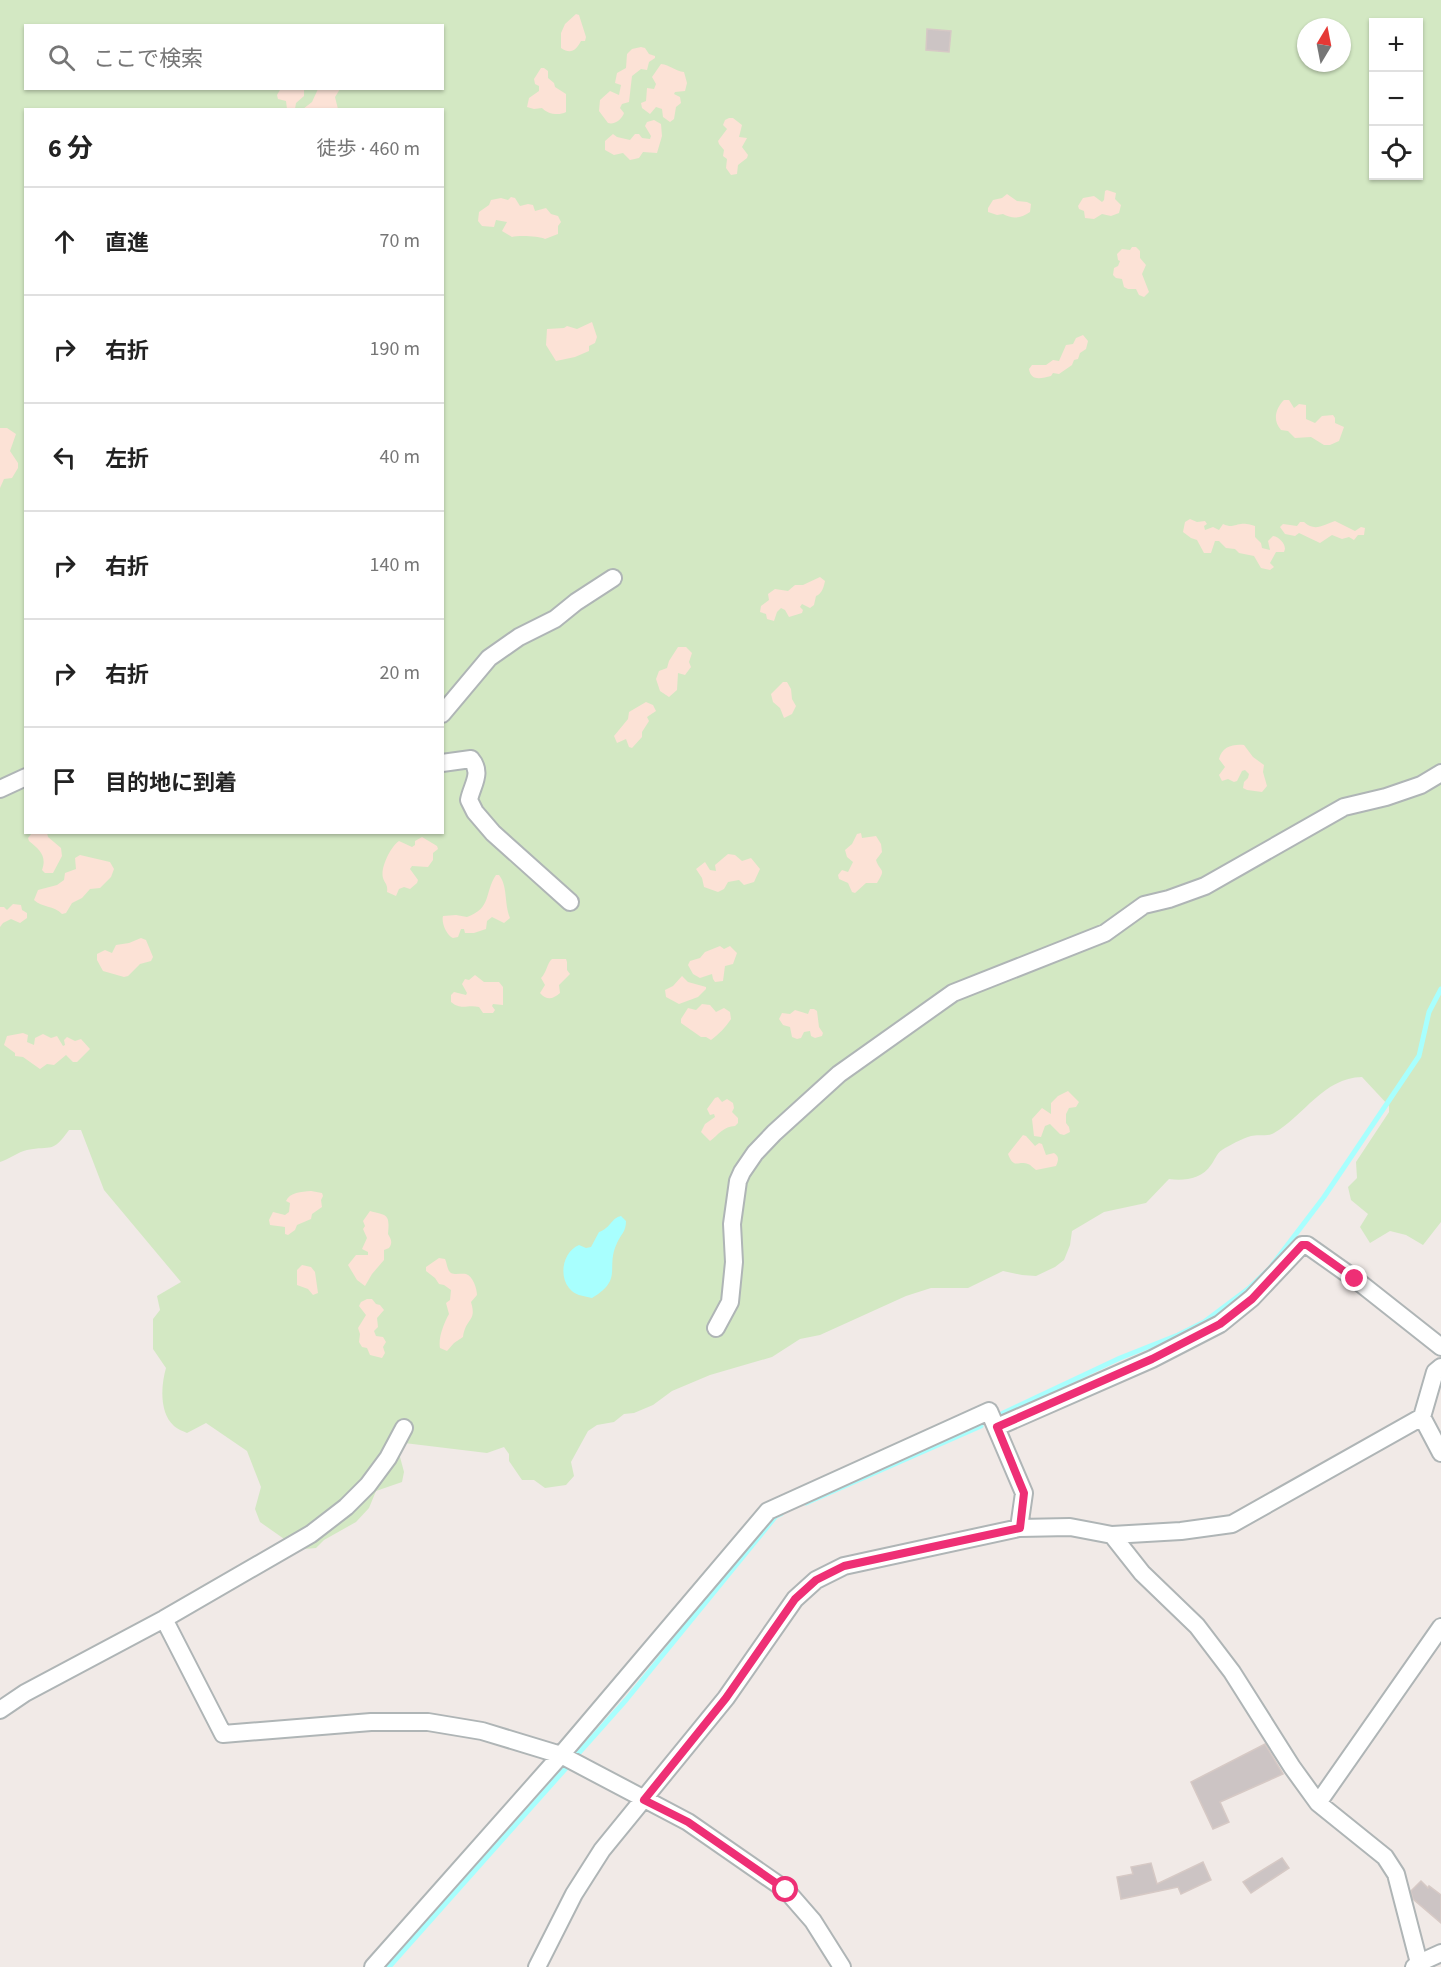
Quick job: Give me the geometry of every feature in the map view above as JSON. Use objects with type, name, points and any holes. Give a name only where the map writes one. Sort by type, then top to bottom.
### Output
[{"type":"street","points":[[444,712],[489,658],[519,637],[555,619],[613,578]]},
{"type":"street","points":[[444,763],[471,759],[477,771],[469,800],[475,812],[493,833],[570,902]]},
{"type":"street","points":[[716,1328],[730,1302],[734,1262],[732,1224],[738,1181],[742,1172],[755,1153],[774,1133],[839,1074],[953,993],[1105,933],[1144,905],[1205,886],[1344,807],[1386,797],[1420,785],[1441,773]]},
{"type":"street","points":[[0,789],[24,778]]},
{"type":"street","points":[[997,1427],[1152,1359],[1220,1324],[1252,1299],[1302,1245],[1307,1245],[1355,1279],[1441,1347]]},
{"type":"street","points":[[1441,1367],[1435,1372],[1422,1417],[1441,1453]]},
{"type":"street","points":[[373,1967],[561,1755],[768,1511],[989,1411],[1024,1493],[1020,1528]]},
{"type":"street","points":[[537,1967],[574,1894],[602,1850],[726,1698],[795,1599],[816,1580],[844,1566],[1020,1528],[1070,1527],[1112,1535],[1181,1531],[1232,1524],[1422,1417]]},
{"type":"street","points":[[0,1710],[25,1693],[164,1619],[320,1528],[368,1485],[388,1458],[404,1428]]},
{"type":"street","points":[[1112,1535],[1142,1573],[1197,1626],[1232,1672],[1292,1767],[1318,1803],[1385,1857],[1396,1874],[1416,1965],[1441,1953]]},
{"type":"street","points":[[164,1619],[224,1734],[371,1722],[428,1722],[482,1731],[561,1755],[688,1822],[786,1890],[813,1921],[842,1967]]},
{"type":"street","points":[[1318,1803],[1441,1627]]},
{"type":"green space","points":[[0,0],[1441,0],[1441,1222],[1423,1245],[1406,1235],[1390,1231],[1370,1243],[1360,1227],[1368,1214],[1351,1200],[1348,1187],[1357,1178],[1356,1162],[1389,1112],[1389,1106],[1362,1077],[1348,1079],[1325,1090],[1274,1133],[1251,1136],[1222,1150],[1207,1170],[1198,1176],[1181,1180],[1169,1179],[1146,1203],[1104,1212],[1072,1231],[1064,1260],[1036,1276],[1003,1271],[968,1288],[931,1288],[906,1296],[820,1335],[800,1339],[772,1357],[710,1375],[672,1391],[653,1405],[634,1413],[624,1414],[614,1422],[597,1425],[588,1431],[571,1462],[574,1476],[566,1485],[545,1488],[534,1480],[522,1480],[509,1461],[509,1454],[504,1447],[487,1453],[396,1442],[404,1472],[402,1482],[376,1491],[369,1508],[356,1522],[324,1540],[316,1548],[304,1549],[287,1541],[260,1522],[255,1509],[261,1487],[247,1451],[206,1423],[187,1433],[175,1427],[169,1420],[162,1398],[166,1368],[153,1349],[153,1319],[160,1310],[157,1296],[181,1282],[104,1190],[81,1130],[69,1130],[55,1146],[24,1151],[0,1162]]},
{"type":"sand","points":[[576,14],[579,15],[586,37],[585,41],[581,41],[575,49],[568,51],[561,48],[561,33],[565,24]]},
{"type":"sand","points":[[641,47],[655,58],[649,62],[647,70],[641,69],[632,76],[629,102],[622,104],[620,108],[623,115],[616,122],[608,123],[599,111],[600,100],[610,91],[619,95],[621,85],[615,83],[617,73],[626,68],[627,54],[632,49]]},
{"type":"sand","points":[[661,64],[684,72],[687,83],[685,91],[674,94],[680,97],[681,103],[676,107],[674,119],[670,122],[663,117],[662,109],[656,107],[650,114],[642,108],[641,103],[646,101],[647,88],[654,89],[656,84],[652,77]]},
{"type":"sand","points":[[541,68],[548,71],[548,78],[555,87],[566,94],[566,112],[553,114],[542,108],[527,107],[529,98],[539,91],[539,86],[535,84],[534,79]]},
{"type":"sand","points":[[280,90],[304,90],[304,96],[296,103],[295,108],[287,108],[286,101],[278,99]]},
{"type":"sand","points":[[318,90],[339,90],[335,97],[338,108],[304,108],[312,102]]},
{"type":"sand","points":[[729,118],[733,118],[742,125],[739,137],[747,138],[742,147],[748,155],[738,165],[737,174],[731,175],[726,168],[727,159],[723,156],[724,150],[718,141],[727,129],[723,125]]},
{"type":"sand","points":[[654,120],[661,124],[662,136],[657,153],[643,152],[639,158],[630,160],[623,153],[614,155],[605,150],[605,141],[613,134],[630,140],[635,134],[650,139],[651,136],[645,126],[647,122]]},
{"type":"sand","points":[[1107,190],[1116,193],[1115,199],[1121,205],[1119,213],[1111,216],[1102,214],[1094,219],[1085,218],[1084,211],[1078,206],[1083,198],[1094,196],[1102,202]]},
{"type":"sand","points":[[1007,194],[1017,201],[1031,204],[1030,212],[1016,218],[988,212],[993,200]]},
{"type":"sand","points":[[511,197],[515,198],[520,206],[533,205],[535,211],[546,208],[551,214],[558,216],[561,222],[558,226],[558,234],[545,239],[529,236],[512,237],[502,231],[507,222],[496,220],[494,227],[482,226],[478,221],[479,212],[489,205],[491,200],[501,198],[508,200]]},
{"type":"sand","points":[[1132,247],[1140,251],[1140,258],[1146,265],[1142,274],[1149,292],[1144,297],[1139,295],[1136,289],[1124,287],[1122,279],[1113,275],[1114,268],[1120,261],[1117,254],[1122,249],[1130,250]]},
{"type":"sand","points":[[592,322],[597,337],[595,343],[589,346],[589,351],[556,361],[546,345],[547,329],[567,326],[577,329]]},
{"type":"sand","points":[[1083,335],[1088,341],[1086,349],[1080,353],[1072,365],[1059,374],[1053,373],[1051,376],[1041,378],[1032,376],[1029,369],[1032,365],[1046,365],[1053,360],[1059,361],[1066,345],[1073,344],[1076,338]]},
{"type":"sand","points":[[1284,400],[1289,400],[1294,408],[1299,404],[1306,405],[1306,419],[1315,423],[1322,416],[1333,415],[1335,423],[1344,427],[1339,441],[1324,445],[1311,437],[1295,438],[1288,431],[1281,430],[1276,414]]},
{"type":"sand","points":[[0,428],[7,428],[16,434],[10,451],[18,463],[18,468],[12,478],[4,479],[0,488]]},
{"type":"sand","points":[[1190,519],[1197,522],[1205,521],[1207,524],[1204,526],[1205,530],[1213,527],[1219,530],[1223,524],[1255,526],[1255,537],[1261,543],[1262,548],[1270,550],[1268,541],[1273,536],[1283,543],[1284,552],[1276,552],[1270,563],[1274,567],[1270,570],[1261,568],[1254,556],[1226,548],[1219,541],[1215,541],[1211,553],[1204,553],[1197,540],[1183,532],[1185,522]]},
{"type":"sand","points":[[1335,521],[1355,531],[1361,527],[1365,528],[1364,535],[1358,535],[1354,540],[1349,537],[1342,539],[1332,535],[1320,543],[1299,533],[1295,536],[1285,534],[1280,527],[1283,524],[1297,526],[1300,522],[1304,522],[1312,527],[1319,527]]},
{"type":"sand","points":[[820,577],[825,581],[820,594],[816,596],[814,605],[810,608],[802,604],[800,607],[803,610],[802,613],[789,617],[781,608],[774,621],[767,619],[766,614],[760,612],[761,606],[769,600],[768,594],[775,589],[788,591],[795,585],[803,585]]},
{"type":"sand","points":[[678,647],[686,647],[692,653],[689,662],[691,667],[685,675],[678,673],[677,690],[669,697],[660,691],[656,679],[659,671],[667,668]]},
{"type":"sand","points":[[783,682],[787,682],[791,689],[792,699],[796,706],[792,714],[784,718],[780,708],[773,702],[771,694]]},
{"type":"sand","points":[[646,702],[653,705],[656,711],[647,717],[649,721],[642,732],[642,737],[632,748],[629,747],[626,739],[617,743],[614,736],[628,719],[629,712]]},
{"type":"sand","points":[[1235,745],[1244,745],[1253,757],[1264,765],[1263,772],[1267,786],[1262,792],[1243,788],[1249,774],[1245,770],[1234,782],[1228,779],[1222,781],[1219,775],[1225,767],[1219,759],[1222,752]]},
{"type":"sand","points":[[861,833],[862,838],[876,836],[881,844],[882,852],[876,860],[882,872],[877,883],[866,883],[855,893],[852,892],[848,883],[839,879],[838,875],[842,870],[848,872],[853,862],[847,857],[845,850],[852,844],[857,834]]},
{"type":"sand","points":[[31,834],[47,834],[61,848],[62,856],[53,873],[45,873],[42,870],[44,861],[42,854],[28,838]]},
{"type":"sand","points":[[422,837],[437,846],[438,849],[433,853],[433,860],[428,867],[412,866],[410,869],[418,880],[410,889],[404,887],[399,889],[396,896],[387,892],[382,874],[390,852],[399,841],[412,847],[415,841]]},
{"type":"sand","points":[[728,854],[735,855],[742,861],[751,858],[760,869],[754,882],[744,885],[739,880],[728,882],[724,889],[718,892],[704,887],[702,878],[696,869],[705,862],[710,870],[716,871],[715,865]]},
{"type":"sand","points":[[80,855],[110,862],[114,869],[111,877],[100,888],[90,889],[82,898],[72,903],[66,913],[62,914],[34,900],[38,890],[57,885],[64,880],[65,873],[76,869],[75,858]]},
{"type":"sand","points":[[496,875],[499,875],[504,884],[510,918],[504,923],[492,917],[487,921],[486,929],[465,933],[464,929],[461,929],[458,937],[451,937],[444,926],[443,916],[467,917],[475,913],[484,905]]},
{"type":"sand","points":[[13,904],[21,905],[22,910],[27,913],[27,918],[20,923],[11,919],[0,927],[0,907],[7,910]]},
{"type":"sand","points":[[141,938],[146,940],[153,957],[151,961],[140,964],[124,977],[103,971],[97,960],[97,954],[105,950],[112,953],[116,945]]},
{"type":"sand","points":[[720,946],[724,949],[730,946],[737,953],[733,964],[725,966],[723,981],[715,982],[712,974],[700,978],[693,974],[688,965],[690,961]]},
{"type":"sand","points":[[552,959],[566,959],[567,970],[570,974],[559,985],[560,993],[548,998],[540,993],[545,985],[541,978]]},
{"type":"sand","points":[[475,975],[484,982],[499,982],[503,987],[503,1005],[493,1004],[495,1010],[493,1013],[483,1013],[479,1007],[462,1007],[451,1002],[451,995],[454,992],[466,995],[462,984],[465,979],[469,980]]},
{"type":"sand","points":[[682,976],[688,982],[706,987],[706,989],[698,997],[679,1004],[666,997],[665,990],[673,986]]},
{"type":"sand","points":[[702,1004],[710,1005],[716,1012],[724,1008],[730,1012],[731,1019],[711,1040],[701,1037],[681,1023],[688,1008],[696,1010]]},
{"type":"sand","points":[[810,1009],[817,1011],[822,1036],[815,1038],[811,1036],[810,1031],[804,1032],[801,1038],[792,1037],[790,1027],[783,1025],[779,1019],[782,1013],[790,1014],[795,1010],[808,1014]]},
{"type":"sand","points":[[23,1033],[28,1035],[27,1042],[34,1045],[35,1038],[43,1034],[51,1038],[57,1036],[63,1046],[67,1037],[75,1041],[81,1039],[90,1049],[77,1062],[73,1062],[66,1055],[54,1065],[47,1064],[40,1069],[23,1057],[15,1056],[15,1053],[4,1045],[7,1036]]},
{"type":"sand","points":[[1068,1091],[1079,1102],[1076,1107],[1069,1108],[1066,1114],[1066,1123],[1070,1132],[1060,1134],[1050,1124],[1045,1126],[1041,1137],[1034,1136],[1032,1119],[1042,1108],[1051,1114],[1051,1103]]},
{"type":"sand","points":[[718,1097],[722,1102],[727,1099],[733,1103],[732,1112],[738,1118],[738,1123],[724,1129],[710,1141],[701,1132],[705,1124],[715,1117],[714,1114],[710,1115],[707,1109]]},
{"type":"sand","points":[[1023,1135],[1035,1146],[1042,1144],[1046,1155],[1054,1153],[1058,1159],[1056,1166],[1036,1170],[1025,1163],[1012,1162],[1008,1154]]},
{"type":"sand","points":[[311,1191],[322,1193],[323,1196],[322,1207],[312,1214],[311,1219],[297,1225],[295,1230],[288,1235],[285,1234],[285,1227],[270,1225],[269,1220],[273,1212],[285,1215],[289,1212],[290,1203],[286,1201],[290,1196]]},
{"type":"sand","points":[[370,1211],[388,1219],[388,1234],[391,1243],[389,1248],[384,1250],[384,1260],[365,1286],[357,1280],[348,1265],[356,1255],[368,1255],[368,1252],[362,1249],[367,1238],[363,1229],[365,1226],[363,1221]]},
{"type":"sand","points":[[439,1258],[445,1259],[451,1273],[471,1277],[477,1292],[471,1302],[473,1313],[463,1337],[447,1351],[440,1348],[440,1340],[449,1314],[446,1303],[450,1300],[451,1290],[439,1284],[426,1271],[426,1267]]},
{"type":"sand","points":[[302,1265],[311,1267],[315,1272],[318,1293],[313,1295],[308,1289],[297,1285],[297,1270]]},
{"type":"sand","points":[[367,1299],[372,1299],[384,1310],[377,1318],[378,1327],[374,1331],[376,1336],[383,1337],[386,1342],[382,1358],[370,1355],[367,1348],[362,1347],[359,1342],[358,1328],[366,1315],[359,1306]]},
{"type":"water","points":[[621,1216],[626,1221],[626,1225],[614,1252],[611,1279],[608,1285],[592,1298],[573,1292],[564,1276],[566,1258],[579,1245],[586,1248],[591,1247],[599,1232]]},
{"type":"building","points":[[927,29],[951,31],[949,52],[926,50]]},
{"type":"building","points":[[1265,1744],[1283,1774],[1220,1802],[1229,1822],[1213,1829],[1191,1782]]},
{"type":"building","points":[[1282,1858],[1289,1868],[1251,1893],[1243,1882]]},
{"type":"building","points":[[1203,1862],[1211,1880],[1181,1894],[1178,1887],[1121,1899],[1117,1877],[1133,1874],[1131,1867],[1151,1863],[1157,1884]]},
{"type":"building","points":[[1421,1881],[1441,1895],[1441,1923],[1413,1899],[1411,1891]]},
{"type":"waterway","points":[[997,1416],[1120,1358],[1204,1322],[1248,1289],[1270,1268],[1324,1197],[1419,1056],[1429,1012],[1441,989]]},
{"type":"waterway","points":[[806,1503],[981,1426]]},
{"type":"waterway","points":[[577,1755],[626,1700],[776,1516],[781,1514]]},
{"type":"waterway","points":[[389,1967],[567,1767]]},
{"type":"route","points":[[786,1890],[688,1822],[644,1800],[726,1698],[795,1599],[816,1580],[844,1566],[1020,1528],[1024,1493],[997,1427],[1152,1359],[1220,1324],[1252,1299],[1302,1245],[1307,1245],[1355,1279]]}]
